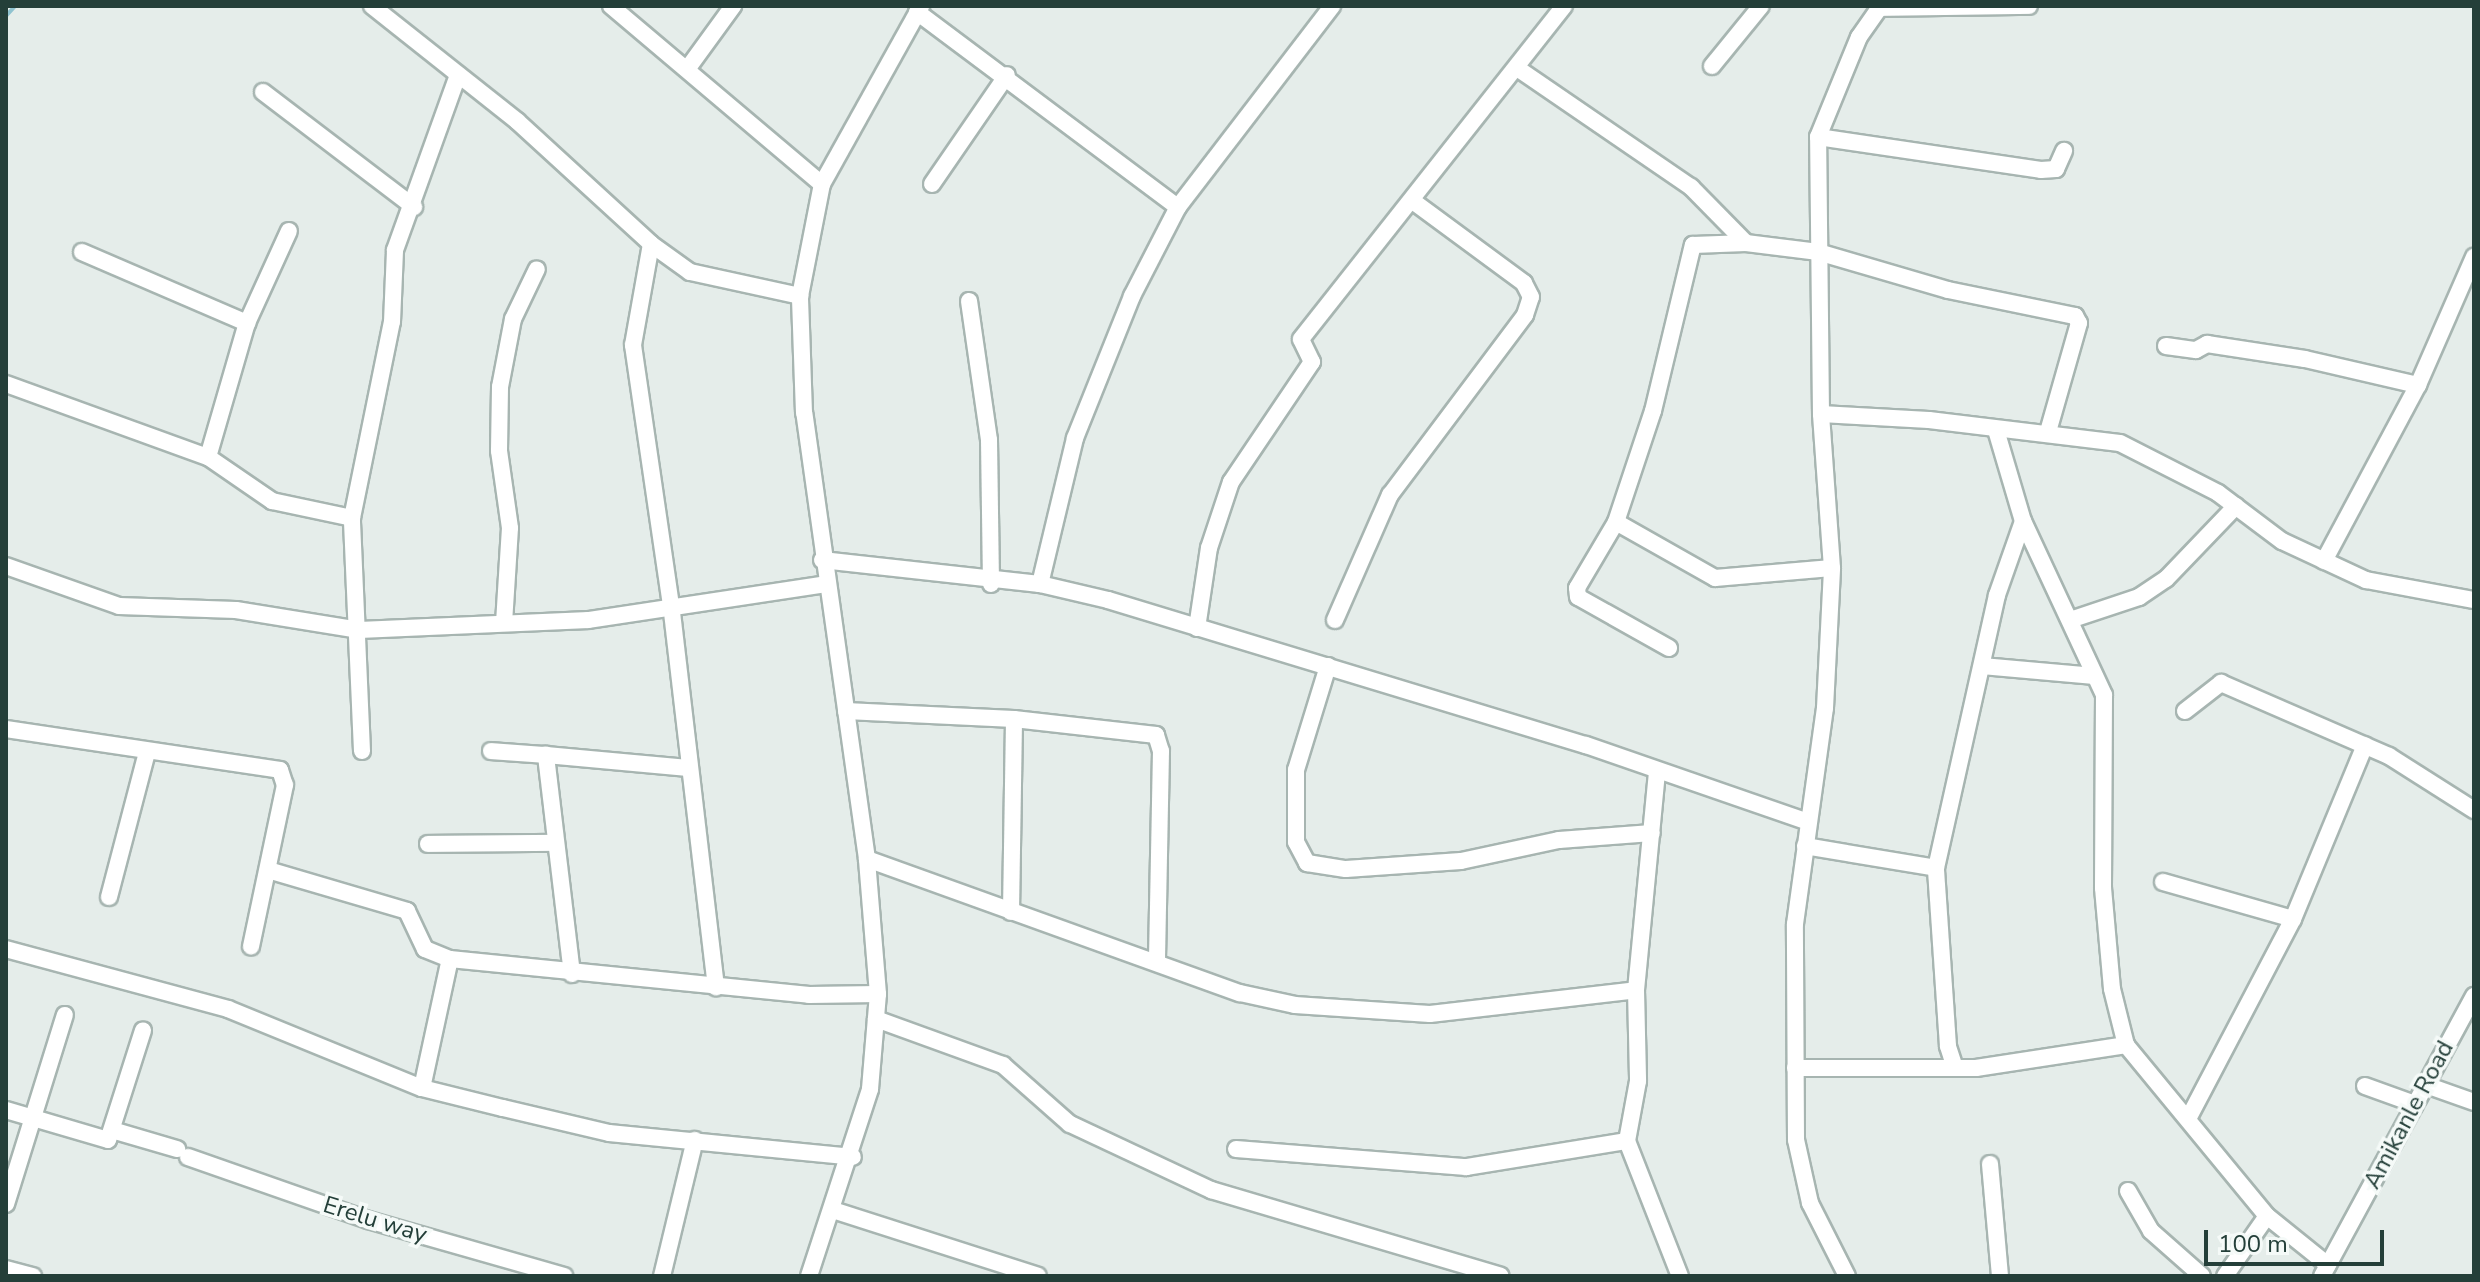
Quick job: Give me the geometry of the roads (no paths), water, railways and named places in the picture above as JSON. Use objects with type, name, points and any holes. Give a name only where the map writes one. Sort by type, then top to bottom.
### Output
[{"type":"street","points":[[372,6],[517,121],[651,244],[715,282],[800,296]]},
{"type":"street","points":[[611,6],[822,184]]},
{"type":"street","points":[[688,68],[733,6]]},
{"type":"street","points":[[1197,628],[1209,548],[1231,482],[1312,362],[1301,339],[1414,202],[1564,6]]},
{"type":"street","points":[[1712,66],[1761,6]]},
{"type":"street","points":[[1847,1276],[1803,1180],[1795,1068],[1795,924],[1828,681],[1832,568],[1821,414],[1818,137],[1859,37],[1879,8],[2029,6]]},
{"type":"street","points":[[1040,584],[1075,438],[1132,296],[1178,207],[1327,8]]},
{"type":"street","points":[[809,1276],[853,1157],[870,1089],[878,994],[867,859],[822,560],[804,413],[800,296],[822,184],[919,9],[1178,207]]},
{"type":"street","points":[[1517,68],[1691,187],[1746,243]]},
{"type":"street","points":[[362,751],[352,518],[392,322],[395,250],[414,207],[458,75]]},
{"type":"street","points":[[932,184],[1007,75]]},
{"type":"street","points":[[263,92],[414,207]]},
{"type":"street","points":[[1818,137],[2041,170],[2056,169],[2064,151]]},
{"type":"street","points":[[1335,620],[1390,495],[1525,315],[1531,297],[1524,283],[1414,202]]},
{"type":"street","points":[[208,457],[247,323],[289,231]]},
{"type":"street","points":[[1669,648],[1578,597],[1593,553],[1616,522],[1653,411],[1689,253],[1701,242],[1746,243],[1818,252],[1948,290],[2075,316],[2079,323],[2048,432]]},
{"type":"street","points":[[651,244],[633,345],[671,604],[716,987]]},
{"type":"street","points":[[82,252],[247,323]]},
{"type":"street","points":[[2324,561],[2418,385],[2474,257]]},
{"type":"street","points":[[504,623],[510,528],[499,451],[500,387],[513,319],[537,269]]},
{"type":"street","points":[[969,301],[989,440],[991,584]]},
{"type":"street","points":[[2166,346],[2196,350],[2207,344],[2291,357],[2418,385]]},
{"type":"street","points":[[6,384],[208,457],[272,501],[352,518]]},
{"type":"street","points":[[1821,414],[2048,432],[2120,443],[2160,459],[2236,506],[2282,541],[2324,561],[2386,586],[2474,600]]},
{"type":"street","points":[[1996,430],[2023,521],[2073,619],[2104,695],[2106,935],[2126,1045],[2189,1117],[2267,1216],[2325,1271]]},
{"type":"street","points":[[2073,619],[2139,597],[2166,579],[2236,506]]},
{"type":"street","points":[[1955,1068],[1948,1046],[1936,868],[1982,666],[2023,521]]},
{"type":"street","points":[[1616,522],[1715,578],[1832,568]]},
{"type":"street","points":[[822,560],[991,584],[1040,584],[1328,666],[1808,822]]},
{"type":"street","points":[[6,566],[107,604],[236,610],[359,630],[589,620],[671,604],[826,584]]},
{"type":"street","points":[[1328,666],[1296,770],[1296,842],[1307,863],[1346,869],[1461,861],[1559,840],[1652,833]]},
{"type":"street","points":[[1982,666],[2095,676]]},
{"type":"street","points":[[2185,711],[2221,683],[2365,745],[2474,810]]},
{"type":"street","points":[[846,711],[1014,719],[1158,738],[1157,961]]},
{"type":"street","points":[[1011,912],[1014,719]]},
{"type":"street","points":[[6,729],[280,770],[285,785],[251,946]]},
{"type":"street","points":[[2189,1117],[2293,919],[2365,745]]},
{"type":"street","points":[[491,751],[688,768]]},
{"type":"street","points":[[109,897],[147,752]]},
{"type":"street","points":[[546,755],[554,843],[572,974]]},
{"type":"street","points":[[1657,772],[1636,990],[1638,1081],[1627,1141],[1680,1276]]},
{"type":"street","points":[[428,844],[554,843]]},
{"type":"street","points":[[1805,846],[1936,868]]},
{"type":"street","points":[[867,859],[1240,993],[1352,1013],[1513,1008],[1636,990]]},
{"type":"street","points":[[268,870],[407,911],[425,949],[450,959],[716,987],[878,994]]},
{"type":"street","points":[[2163,882],[2293,919]]},
{"type":"street","points":[[6,949],[228,1009],[422,1088],[609,1133],[853,1157]]},
{"type":"street","points":[[422,1088],[450,959]]},
{"type":"street","name":"Amikanle Road","points":[[2325,1271],[2474,996]]},
{"type":"street","points":[[6,1204],[65,1015]]},
{"type":"street","points":[[876,1019],[1003,1065],[1070,1124],[1211,1190],[1501,1276]]},
{"type":"street","points":[[6,1110],[104,1140],[112,1130],[143,1030]]},
{"type":"street","points":[[1795,1068],[1955,1068],[2126,1045]]},
{"type":"street","points":[[2426,1085],[2474,1102]]},
{"type":"street","points":[[2365,1086],[2415,1104]]},
{"type":"street","name":"Erelu way","points":[[112,1130],[368,1220],[564,1276]]},
{"type":"street","points":[[662,1276],[695,1140]]},
{"type":"street","points":[[1236,1149],[1466,1167],[1627,1141]]},
{"type":"street","points":[[1990,1164],[2000,1276]]},
{"type":"street","points":[[2128,1191],[2151,1231],[2202,1276]]},
{"type":"street","points":[[833,1210],[1038,1276]]},
{"type":"street","points":[[2225,1276],[2267,1216]]},
{"type":"street","points":[[6,1269],[33,1276]]},
{"type":"waterway","points":[[6,16],[15,6]]}]
